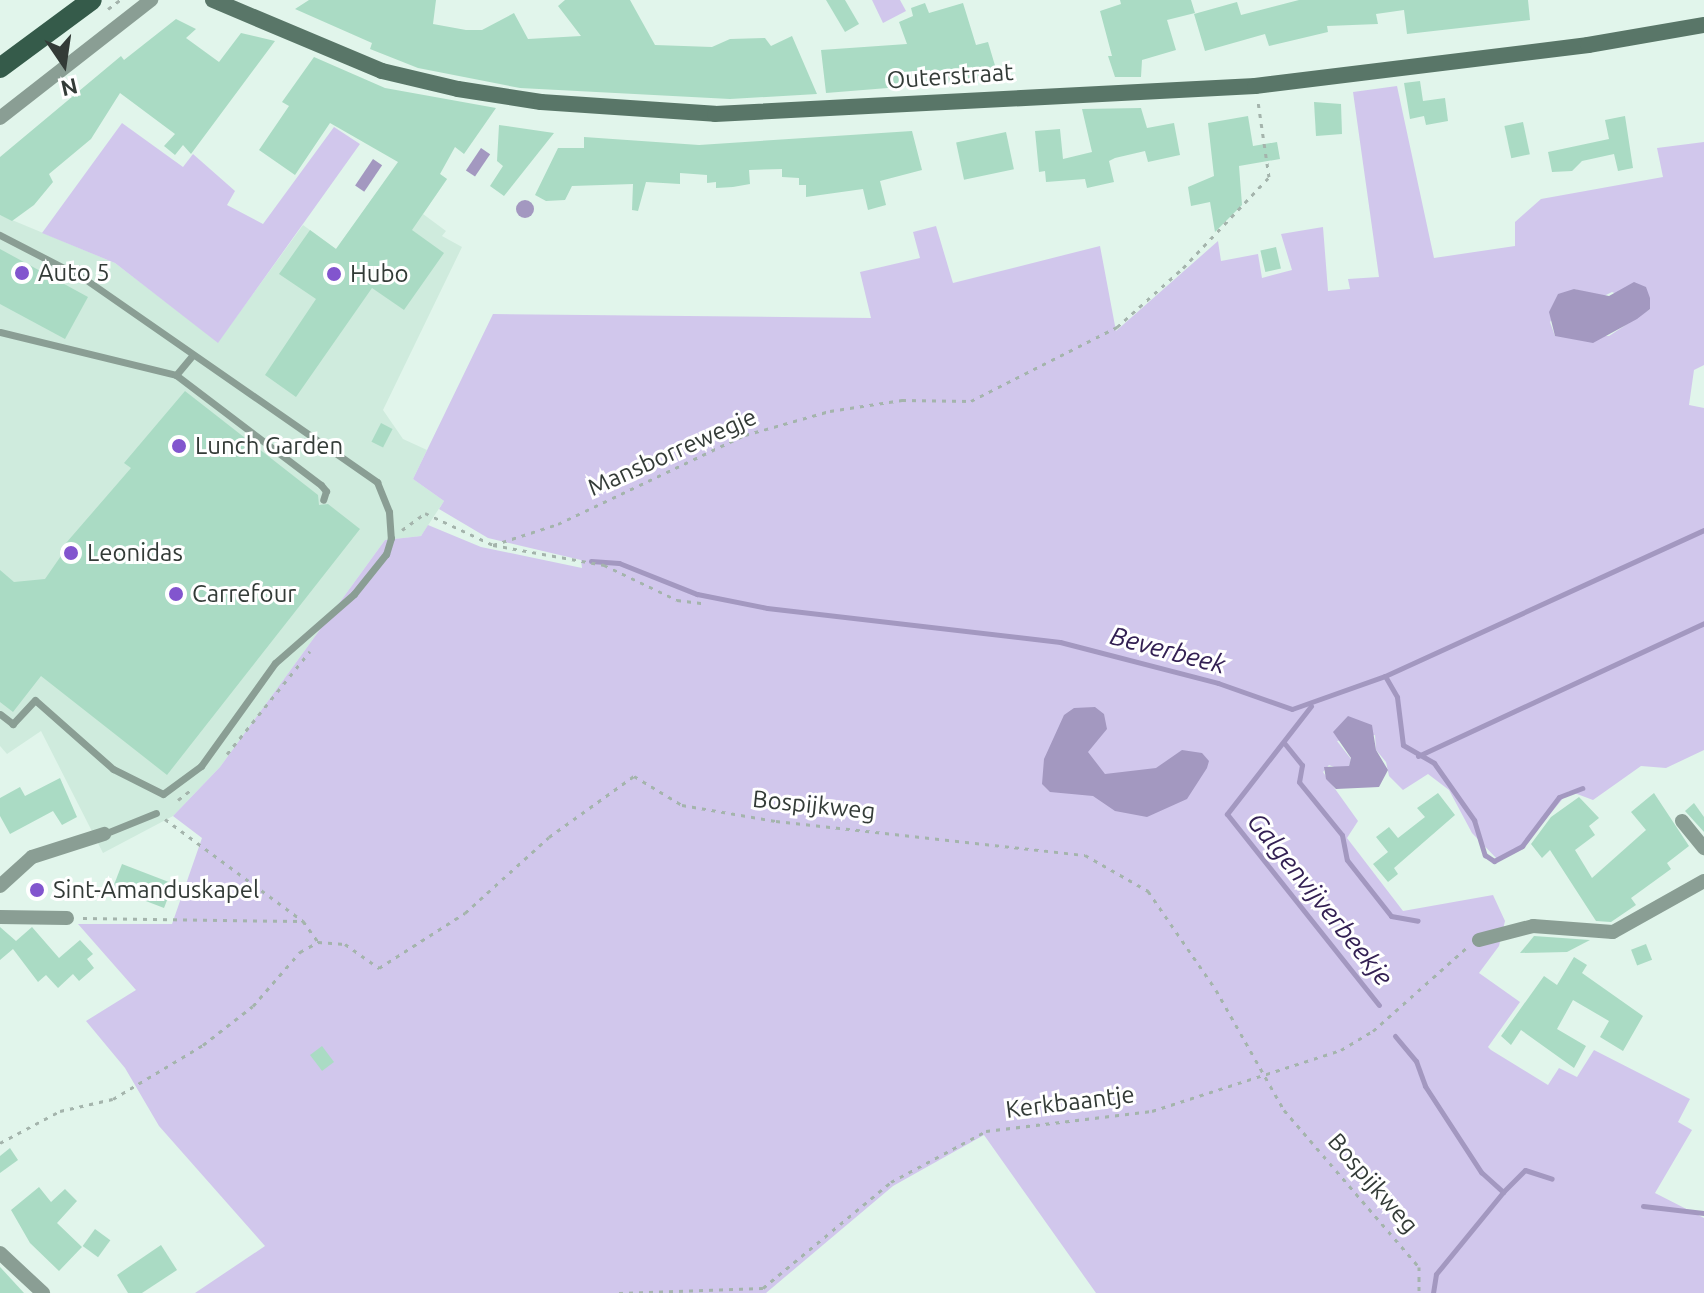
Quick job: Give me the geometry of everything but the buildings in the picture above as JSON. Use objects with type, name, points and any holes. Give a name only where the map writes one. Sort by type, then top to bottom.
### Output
[{"type":"main road","points":[[0,68],[92,0]]},
{"type":"street","points":[[0,118],[151,0]]},
{"type":"street","name":"Outerstraat","points":[[213,0],[382,71],[458,89],[625,110],[715,114],[1255,86],[1588,45],[1704,25]]},
{"type":"street","points":[[1682,821],[1704,848]]},
{"type":"street","points":[[0,886],[32,857],[104,834]]},
{"type":"street","points":[[1479,940],[1533,926],[1613,932],[1704,881]]},
{"type":"street","points":[[0,917],[67,918]]},
{"type":"street","points":[[0,1253],[43,1293]]},
{"type":"lane","points":[[0,235],[85,279],[377,482],[389,512],[391,538],[386,554],[354,594],[275,663],[201,766],[163,794],[113,769],[35,700],[13,724],[0,714]]},
{"type":"lane","points":[[0,332],[176,375],[321,485],[326,491],[323,500]]},
{"type":"lane","points":[[176,375],[192,356]]},
{"type":"lane","points":[[104,834],[156,813]]},
{"type":"path","name":"Mansborrewegje","points":[[493,545],[558,524],[745,435],[830,411],[902,400],[971,401],[1025,378],[1117,327],[1183,268],[1269,177],[1255,86]]},
{"type":"path","points":[[391,538],[425,513],[493,545],[604,565],[677,600],[703,603]]},
{"type":"path","points":[[218,763],[315,644]]},
{"type":"path","name":"Bospijkweg","points":[[318,942],[345,944],[379,968],[465,913],[549,837],[634,776],[682,805],[776,821],[1048,847],[1113,868],[1148,891],[1216,990],[1263,1078],[1284,1110],[1399,1238],[1419,1267],[1419,1293]]},
{"type":"path","points":[[0,1143],[60,1111],[113,1099],[203,1045],[253,1006],[300,952],[318,942],[303,921],[156,813],[196,785]]},
{"type":"path","points":[[67,918],[303,921]]},
{"type":"path","name":"Kerkbaantje","points":[[619,1293],[763,1288],[891,1182],[986,1131],[1152,1111],[1263,1078],[1363,1038],[1449,959],[1479,940]]},
{"type":"shaded area","points":[[872,0],[900,0],[906,11],[883,23]]},
{"type":"shaded area","points":[[1397,86],[1434,258],[1515,246],[1515,222],[1541,199],[1663,177],[1657,148],[1704,142],[1704,365],[1694,370],[1689,405],[1704,408],[1704,750],[1666,768],[1641,766],[1593,800],[1569,791],[1528,841],[1498,860],[1472,833],[1449,790],[1428,774],[1403,790],[1389,776],[1386,762],[1376,750],[1375,735],[1337,741],[1351,759],[1349,766],[1342,770],[1329,765],[1323,772],[1358,821],[1347,838],[1403,911],[1493,895],[1505,921],[1499,946],[1479,973],[1520,1002],[1488,1047],[1491,1050],[1548,1085],[1559,1068],[1577,1077],[1594,1050],[1690,1099],[1678,1122],[1692,1130],[1655,1193],[1704,1218],[1704,1293],[1096,1293],[984,1135],[893,1186],[766,1293],[195,1293],[265,1246],[159,1126],[125,1068],[86,1021],[136,990],[78,924],[172,924],[202,838],[173,816],[220,767],[385,540],[421,536],[428,525],[481,547],[582,568],[581,560],[488,538],[439,509],[444,501],[413,479],[493,314],[871,318],[860,272],[920,258],[913,232],[936,226],[953,283],[1100,246],[1116,331],[1218,241],[1221,261],[1258,254],[1262,278],[1292,270],[1281,234],[1323,227],[1328,291],[1350,289],[1348,279],[1379,277],[1353,92]],"holes":[[[1574,289],[1602,297],[1612,292],[1650,309],[1609,336],[1555,336],[1550,322]]]},
{"type":"shaded area","points":[[122,123],[183,167],[193,154],[235,191],[227,205],[263,224],[334,127],[360,144],[218,343],[115,263],[42,233]]},
{"type":"shaded area","points":[[481,148],[490,154],[475,177],[466,170]]},
{"type":"shaded area","points":[[407,151],[447,179],[423,214],[446,231],[442,236],[462,247],[383,410],[403,439],[427,450],[413,479],[444,501],[421,536],[385,540],[220,767],[173,816],[103,853],[41,731],[7,754],[0,746],[0,215],[115,263],[218,342],[303,225],[336,249]]},
{"type":"shaded area","points":[[373,159],[382,165],[364,192],[355,186]]},
{"type":"shaded area","points":[[525,200],[534,209],[525,218],[516,209]]},
{"type":"shaded area","points":[[1634,282],[1646,287],[1650,298],[1650,309],[1637,319],[1593,343],[1555,336],[1549,312],[1558,294],[1574,289],[1609,296]]},
{"type":"shaded area","points":[[1095,707],[1104,714],[1107,729],[1088,752],[1105,774],[1156,768],[1182,750],[1202,753],[1209,761],[1207,768],[1187,799],[1147,817],[1115,811],[1093,796],[1050,792],[1042,784],[1044,759],[1064,715],[1074,708]]},
{"type":"shaded area","points":[[1348,716],[1372,725],[1376,750],[1388,770],[1379,787],[1336,789],[1326,779],[1324,767],[1349,766],[1351,758],[1333,732]]},
{"type":"waterway","name":"Beverbeek","points":[[591,561],[619,563],[697,594],[767,608],[1060,642],[1218,683],[1292,709],[1385,676],[1704,530]]},
{"type":"waterway","points":[[1418,756],[1704,623]]},
{"type":"waterway","points":[[1385,676],[1397,697],[1403,745],[1434,763],[1474,820],[1485,855],[1494,861],[1522,846],[1559,797],[1582,788]]},
{"type":"waterway","name":"Galgenvijverbeekje","points":[[1311,706],[1227,814],[1379,1005]]},
{"type":"waterway","points":[[1285,744],[1302,765],[1299,782],[1342,835],[1347,860],[1391,916],[1418,921]]},
{"type":"waterway","name":"Galgenvijverbeekje","points":[[1395,1036],[1416,1061],[1425,1086],[1481,1172],[1503,1192],[1525,1170],[1552,1179]]},
{"type":"waterway","points":[[1433,1293],[1436,1274],[1503,1192]]},
{"type":"waterway","name":"Galgenvijverbeekje","points":[[1643,1206],[1704,1213]]},
{"type":"place","name":"Auto 5","points":[[22,273]]},
{"type":"place","name":"Hubo","points":[[334,274]]},
{"type":"place","name":"Lunch Garden","points":[[179,446]]},
{"type":"place","name":"Leonidas","points":[[71,553]]},
{"type":"place","name":"Carrefour","points":[[176,594]]},
{"type":"place","name":"Sint-Amanduskapel","points":[[37,890]]}]
